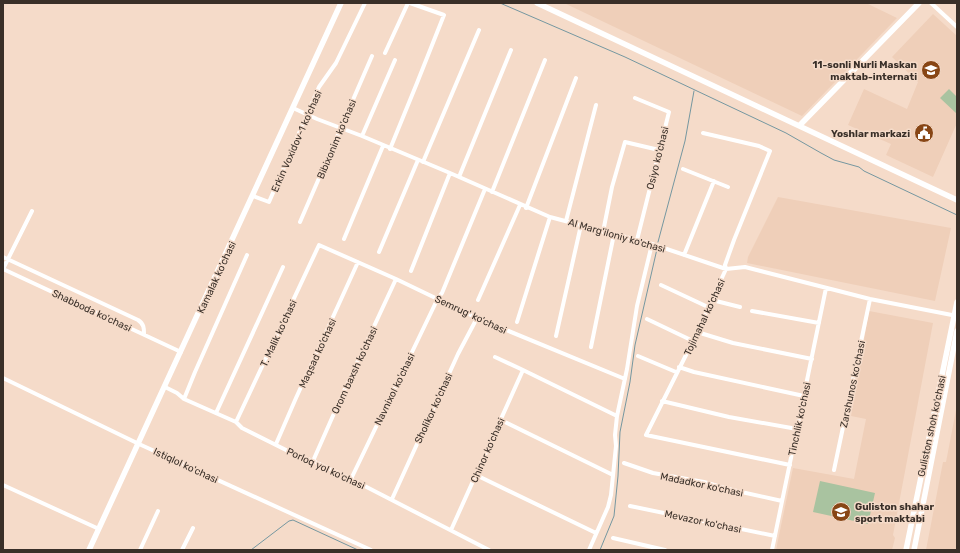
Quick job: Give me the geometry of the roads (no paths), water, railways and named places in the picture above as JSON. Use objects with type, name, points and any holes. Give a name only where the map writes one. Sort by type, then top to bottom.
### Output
[{"type":"main road","name":"Kamalak ko'chasi","points":[[89,550],[342,3]]},
{"type":"main road","points":[[537,3],[957,200]]},
{"type":"main road","points":[[800,126],[916,4]]},
{"type":"main road","name":"Guliston shoh ko'chasi","points":[[906,550],[956,316],[957,302]]},
{"type":"main road","name":"Guliston shoh ko'chasi","points":[[914,550],[957,332]]},
{"type":"street","name":"Erkin Voxidov-1 ko'chasi","points":[[253,196],[269,202],[320,87],[336,63],[365,3]]},
{"type":"street","points":[[385,53],[409,3],[444,15],[390,148]]},
{"type":"street","points":[[931,3],[957,27]]},
{"type":"street","points":[[423,162],[479,30]]},
{"type":"street","points":[[459,177],[511,50]]},
{"type":"street","name":"Bibixonim ko'chasi","points":[[300,222],[372,56]]},
{"type":"street","points":[[362,136],[395,60]]},
{"type":"street","points":[[492,192],[545,60]]},
{"type":"street","points":[[526,208],[576,78]]},
{"type":"street","name":"Osiyo ko'chasi","points":[[635,98],[669,112],[637,240]]},
{"type":"street","points":[[566,221],[596,105]]},
{"type":"street","name":"Al Marg'iloniy ko'chasi","points":[[293,108],[307,116],[362,136],[450,173],[526,208],[550,217],[652,244],[726,269],[745,267],[870,299],[956,316]]},
{"type":"street","name":"Tojimahal ko'chasi","points":[[703,133],[759,146],[770,151],[725,264],[726,269],[693,341],[676,372],[646,435],[790,465]]},
{"type":"street","points":[[603,232],[612,187],[625,142],[659,150]]},
{"type":"street","points":[[344,239],[383,146]]},
{"type":"street","points":[[379,252],[418,160]]},
{"type":"street","points":[[683,169],[728,187]]},
{"type":"street","points":[[411,271],[450,173]]},
{"type":"street","points":[[684,255],[714,181]]},
{"type":"street","name":"Navnixol ko'chasi","points":[[351,479],[438,298],[442,293],[484,189]]},
{"type":"street","points":[[478,300],[520,205]]},
{"type":"street","points":[[3,269],[32,211]]},
{"type":"street","points":[[517,322],[550,217]]},
{"type":"street","points":[[556,336],[581,225]]},
{"type":"street","points":[[591,347],[614,234]]},
{"type":"street","points":[[588,550],[608,507],[611,495],[616,446],[615,435],[617,416],[627,369],[637,306],[652,244]]},
{"type":"street","name":"Semrug' ko'chasi","points":[[319,245],[396,278],[477,318],[625,379]]},
{"type":"street","name":"T. Malik ko'chasi","points":[[236,422],[319,245]]},
{"type":"street","points":[[184,399],[247,255]]},
{"type":"street","points":[[3,257],[138,320],[144,327],[144,334]]},
{"type":"street","name":"Maqsad ko'chasi","points":[[276,444],[358,262]]},
{"type":"street","points":[[216,413],[283,267]]},
{"type":"street","name":"Shabboda ko'chasi","points":[[3,269],[181,352]]},
{"type":"street","points":[[34,283],[39,274]]},
{"type":"street","name":"Orom baxsh ko'chasi","points":[[313,461],[396,278]]},
{"type":"street","points":[[661,285],[708,307]]},
{"type":"street","name":"Tinchlik ko'chasi","points":[[772,550],[826,288]]},
{"type":"street","name":"Zarshunos ko'chasi","points":[[834,470],[870,299]]},
{"type":"street","points":[[712,300],[740,307]]},
{"type":"street","points":[[752,311],[819,323]]},
{"type":"street","name":"Sholikor ko'chasi","points":[[392,499],[458,354],[477,318]]},
{"type":"street","points":[[647,319],[693,341]]},
{"type":"street","points":[[697,332],[733,343],[812,359]]},
{"type":"street","points":[[638,356],[676,372]]},
{"type":"street","points":[[495,357],[617,416]]},
{"type":"street","points":[[679,367],[694,372],[804,396]]},
{"type":"street","name":"Chinor ko'chasi","points":[[451,530],[523,370]]},
{"type":"street","name":"Istiqlol ko'chasi","points":[[3,378],[139,444],[371,550]]},
{"type":"street","name":"Porloq yol ko'chasi","points":[[165,386],[184,399],[236,422],[242,428],[292,453],[313,461],[392,499],[489,550]]},
{"type":"street","points":[[662,401],[729,417],[797,429]]},
{"type":"street","points":[[500,420],[613,475]]},
{"type":"street","name":"Madadkor ko'chasi","points":[[624,463],[653,473],[704,482],[782,501]]},
{"type":"street","points":[[476,475],[596,533]]},
{"type":"street","points":[[3,485],[99,529]]},
{"type":"street","name":"Mevazor ko'chasi","points":[[630,506],[775,536]]},
{"type":"street","points":[[140,550],[158,511]]},
{"type":"street","points":[[182,550],[193,528]]},
{"type":"street","points":[[613,538],[665,550]]},
{"type":"waterway","points":[[500,3],[625,57],[786,133],[834,160],[859,167],[864,171],[957,215]]},
{"type":"waterway","points":[[658,242],[685,141],[694,91]]},
{"type":"waterway","points":[[600,550],[614,516],[620,432],[630,382],[635,345],[657,249]]},
{"type":"waterway","points":[[251,550],[289,521],[293,520],[358,550]]},
{"type":"place","name":"11-sonli Nurli Maskan maktab-internati","points":[[931,70]]},
{"type":"place","name":"Yoshlar markazi","points":[[924,133]]},
{"type":"place","name":"Guliston shahar sport maktabi","points":[[841,512]]}]
